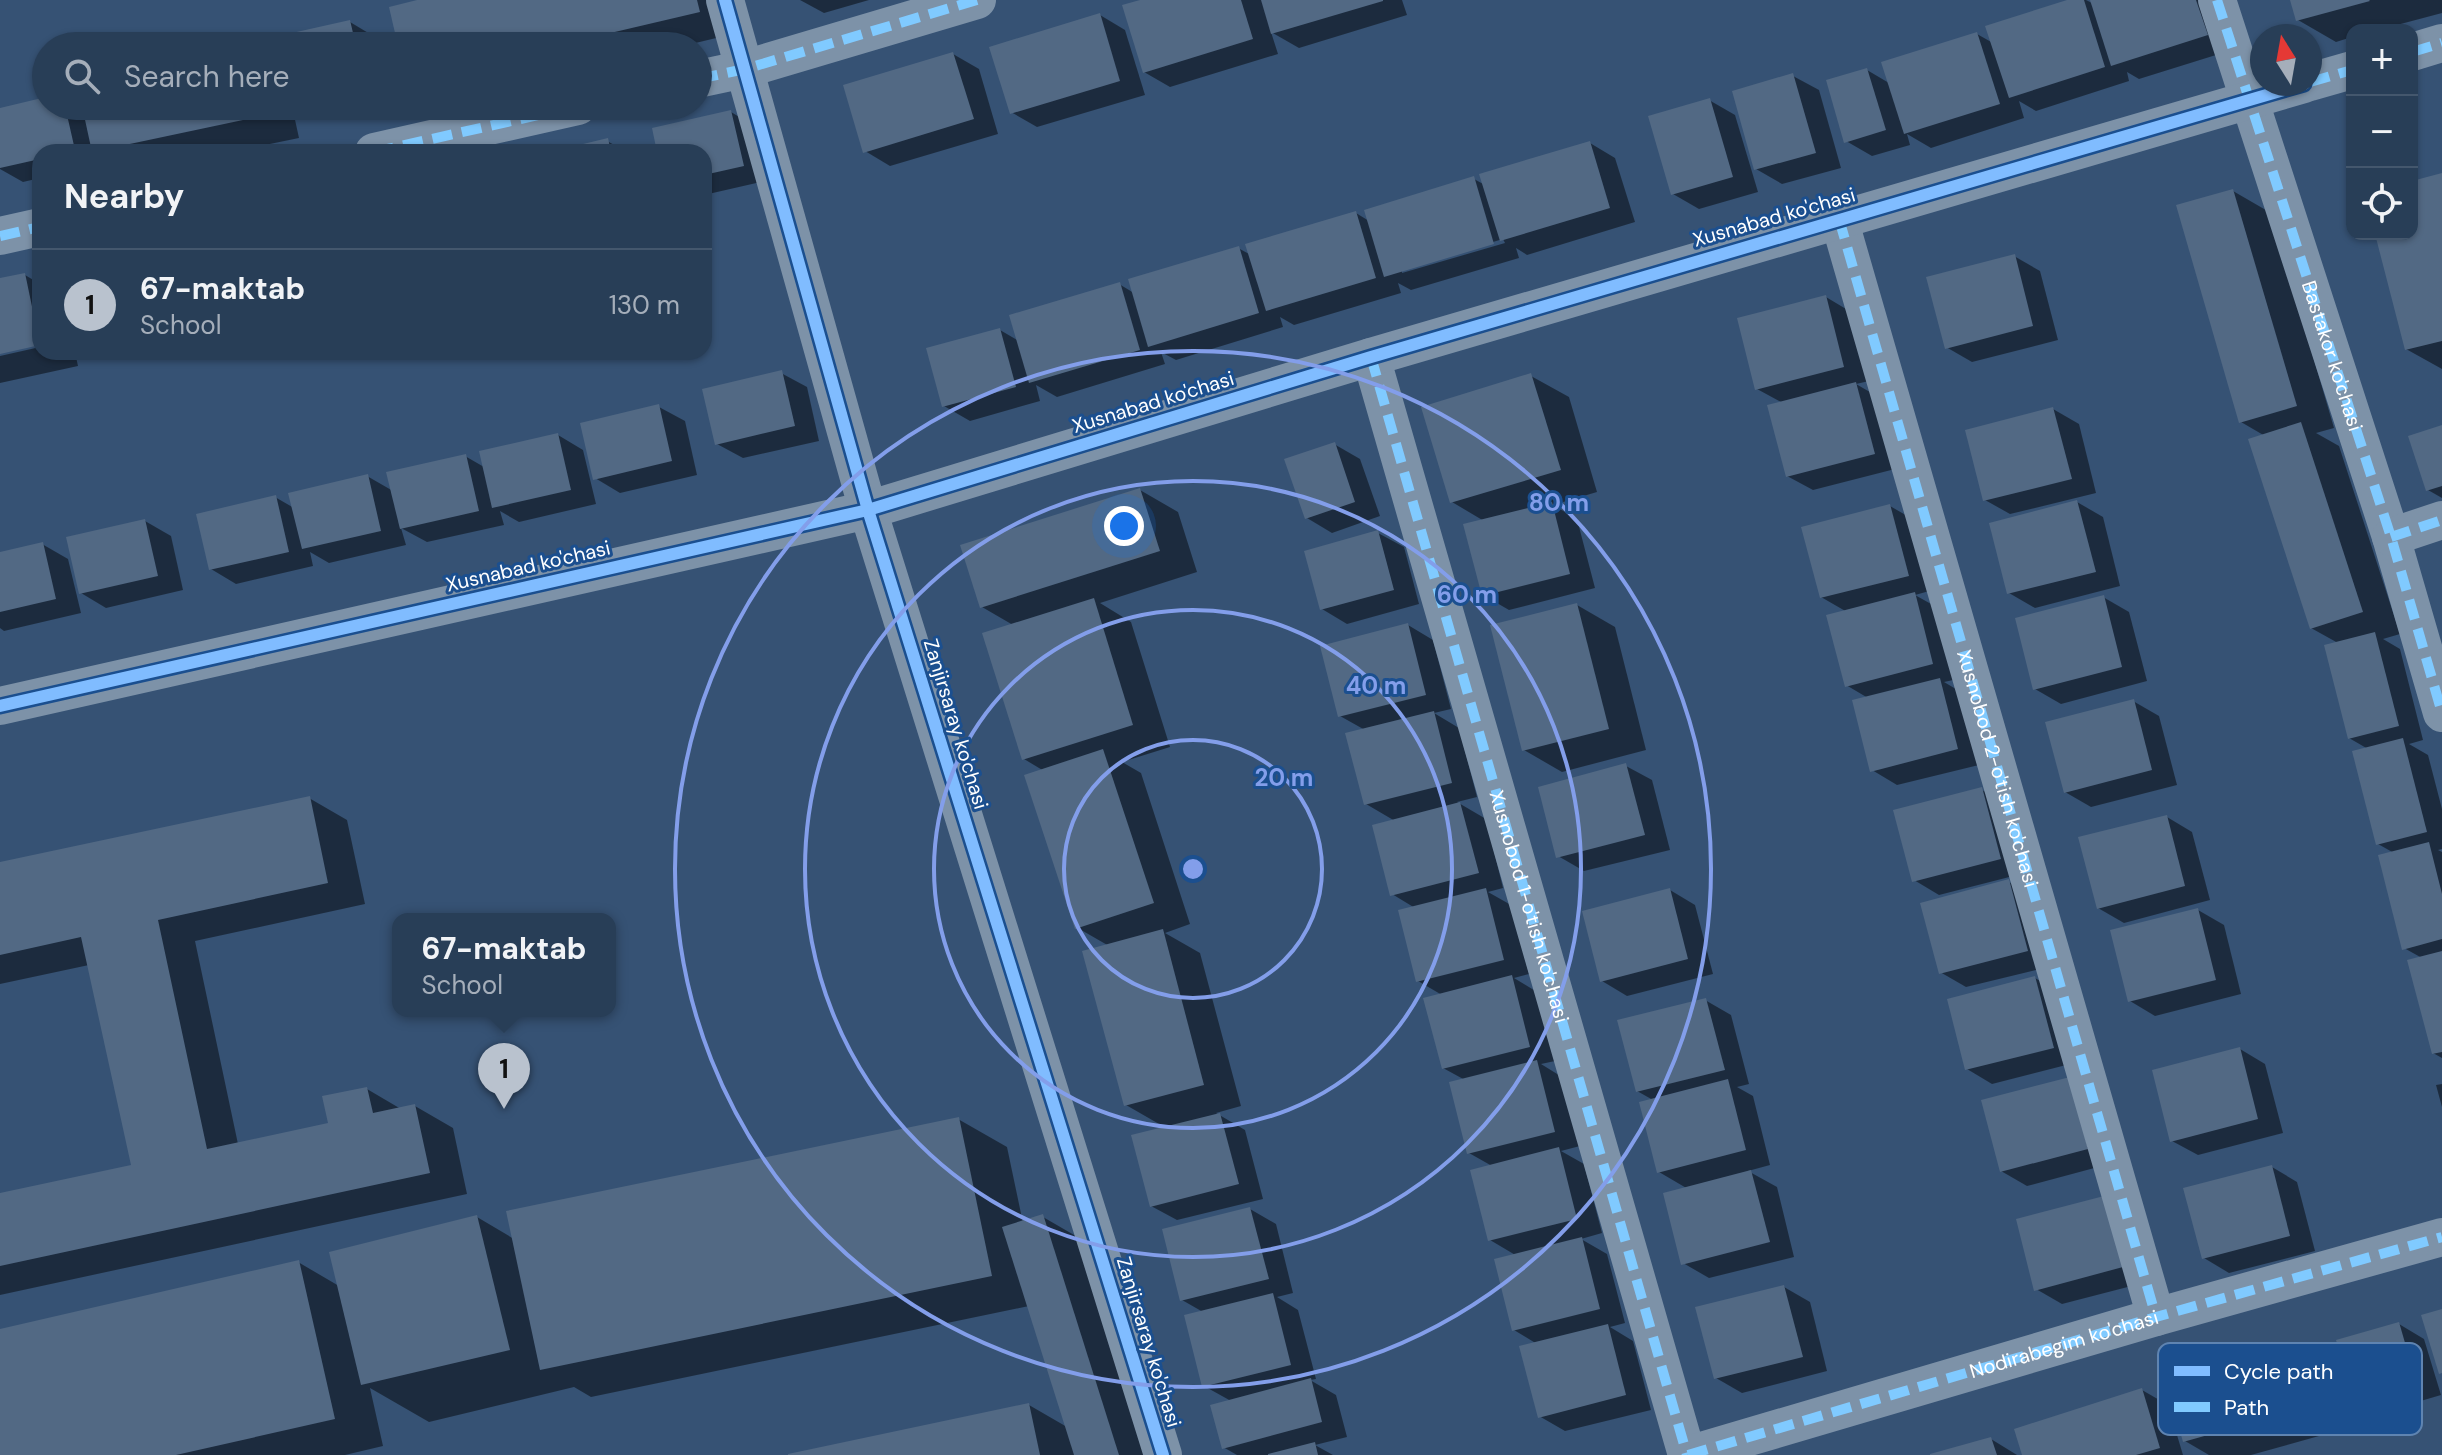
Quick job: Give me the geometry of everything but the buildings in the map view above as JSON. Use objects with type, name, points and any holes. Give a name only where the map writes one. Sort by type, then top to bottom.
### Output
[{"type":"street","name":"Zanjirsaray ko'chasi","points":[[725,0],[868,510],[1163,1455]]},
{"type":"street","points":[[712,76],[977,0]]},
{"type":"street","name":"Bastakor ko'chasi","points":[[2217,0],[2391,537],[2442,713]]},
{"type":"street","points":[[2418,50],[2442,43]]},
{"type":"street","points":[[2322,79],[2346,72]]},
{"type":"street","name":"Xusnabad ko'chasi","points":[[0,706],[868,510],[1371,357],[2263,96]]},
{"type":"street","points":[[409,144],[516,120]]},
{"type":"street","name":"Xusnobod 2-o'tish ko'chasi","points":[[1839,219],[2156,1317]]},
{"type":"street","points":[[0,236],[32,229]]},
{"type":"street","name":"Xusnobod 1-o'tish ko'chasi","points":[[1371,357],[1688,1455]]},
{"type":"street","points":[[2391,537],[2442,520]]},
{"type":"street","name":"Nodirabegim ko'chasi","points":[[1688,1455],[2156,1317],[2442,1237]]},
{"type":"marked path","points":[[712,76],[977,0]]},
{"type":"marked path","points":[[2217,0],[2391,537],[2442,713]]},
{"type":"marked path","points":[[2418,50],[2442,43]]},
{"type":"marked path","points":[[2322,79],[2346,72]]},
{"type":"marked path","points":[[409,144],[516,120]]},
{"type":"marked path","points":[[1839,219],[2156,1317]]},
{"type":"marked path","points":[[0,236],[32,229]]},
{"type":"marked path","points":[[1371,357],[1687,1455]]},
{"type":"marked path","points":[[2391,537],[2442,520]]},
{"type":"marked path","points":[[1688,1455],[2156,1317],[2442,1237]]},
{"type":"cycle path","points":[[725,0],[868,510],[1163,1455]]},
{"type":"cycle path","points":[[0,706],[868,510],[1371,357],[2263,96]]},
{"type":"place","name":"67-maktab","points":[[504,1109]]}]
